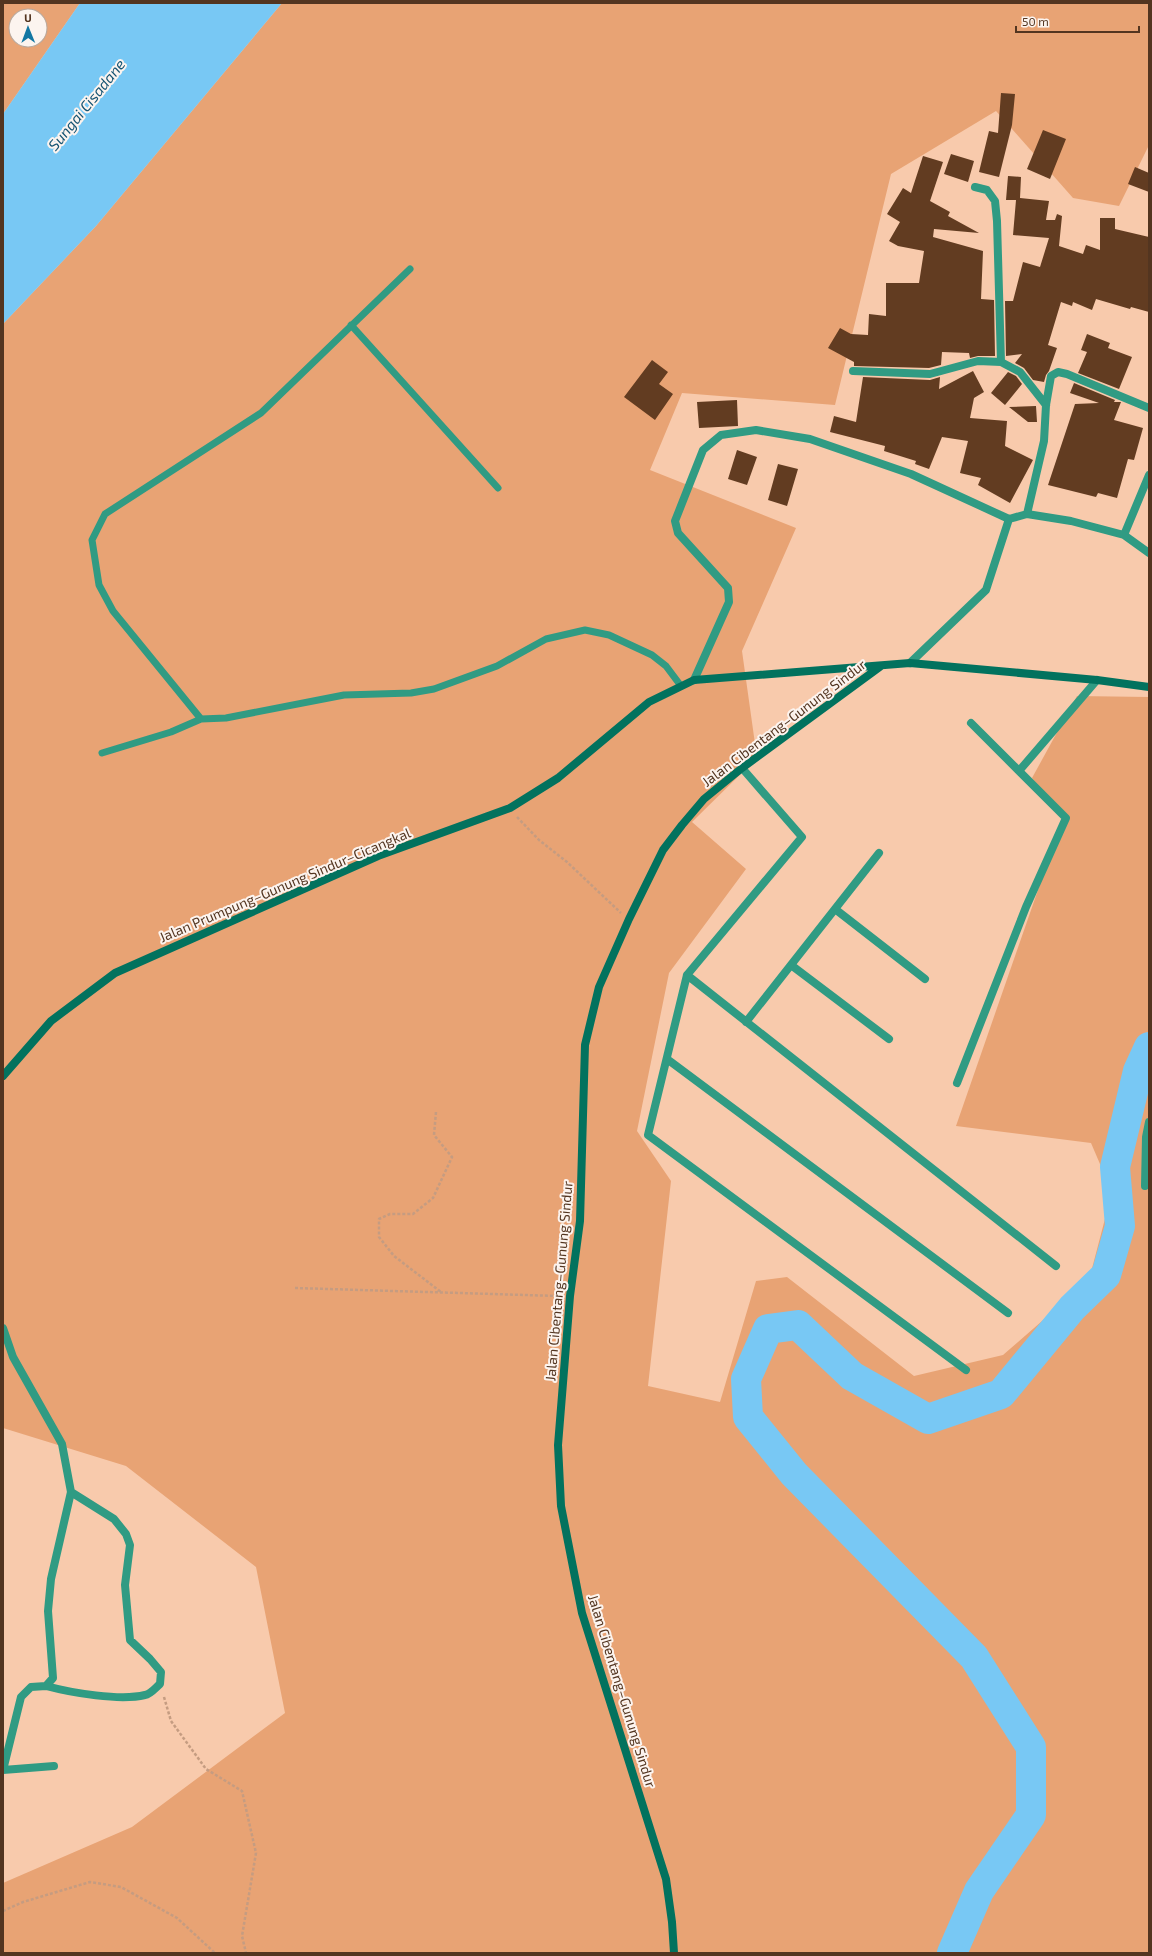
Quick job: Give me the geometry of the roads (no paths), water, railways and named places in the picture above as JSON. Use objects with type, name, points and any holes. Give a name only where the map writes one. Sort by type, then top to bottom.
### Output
[{"type":"street","points":[[975,187],[987,190],[995,201],[997,221],[1001,362]]},
{"type":"street","points":[[853,371],[930,374],[978,361],[1001,362],[1020,372],[1046,405]]},
{"type":"street","points":[[1027,514],[1044,441],[1046,405],[1051,376],[1058,372],[1149,408]]},
{"type":"street","points":[[694,680],[729,602],[728,588],[678,533],[675,521],[703,450],[721,435],[756,430],[810,439],[911,474],[1009,519],[1027,514],[1071,521],[1124,535],[1149,553]]},
{"type":"street","points":[[1124,535],[1149,475]]},
{"type":"street","points":[[910,663],[986,590],[1009,519]]},
{"type":"street","name":"Jalan Prumpung–Gunung Sindur–Cicangkal","points":[[3,1076],[51,1021],[114,973],[378,856],[510,808],[558,778],[649,702],[694,680],[910,663],[1097,680],[1149,687]]},
{"type":"street","name":"Jalan Cibentang–Gunung Sindur","points":[[674,1953],[672,1922],[666,1879],[582,1613],[561,1506],[558,1445],[570,1296],[580,1222],[585,1045],[599,987],[629,919],[664,850],[682,825],[704,799],[742,768],[881,666]]},
{"type":"street","points":[[1019,771],[1097,680]]},
{"type":"street","points":[[957,1083],[1026,907],[1066,818],[971,723]]},
{"type":"street","points":[[742,768],[802,837],[687,976],[648,1135],[966,1370]]},
{"type":"street","points":[[746,1022],[879,853]]},
{"type":"street","points":[[835,910],[925,980]]},
{"type":"street","points":[[791,966],[889,1039]]},
{"type":"street","points":[[687,976],[1056,1266]]},
{"type":"street","points":[[667,1059],[1008,1313]]},
{"type":"street","points":[[1145,1186],[1146,1137],[1149,1122]]},
{"type":"street","points":[[3,1328],[13,1357],[62,1444],[70,1492],[50,1578],[48,1611],[53,1678],[46,1686]]},
{"type":"street","points":[[54,1766],[3,1770],[21,1697],[31,1687],[46,1686],[65,1691],[125,1698],[147,1695],[160,1684],[160,1672],[150,1659],[130,1640],[125,1585],[130,1545],[126,1534],[114,1520],[70,1492]]},
{"type":"lane","points":[[201,719],[113,611],[98,585],[92,540],[105,514],[261,413],[410,269]]},
{"type":"lane","points":[[351,325],[498,488]]},
{"type":"lane","points":[[102,753],[171,732],[201,719],[226,718],[344,695],[411,693],[434,689],[497,666],[546,638],[585,630],[609,635],[652,655],[666,666],[681,686]]},
{"type":"water","name":"Sungai Cisadane","points":[[80,3],[282,3],[96,226],[3,324],[3,114]]},
{"type":"waterway","points":[[952,1953],[979,1891],[1031,1815],[1031,1747],[974,1657],[794,1474],[748,1417],[746,1379],[768,1329],[798,1325],[852,1376],[928,1419],[1001,1394],[1072,1308],[1106,1275],[1120,1226],[1115,1167],[1138,1071],[1149,1047]]}]
